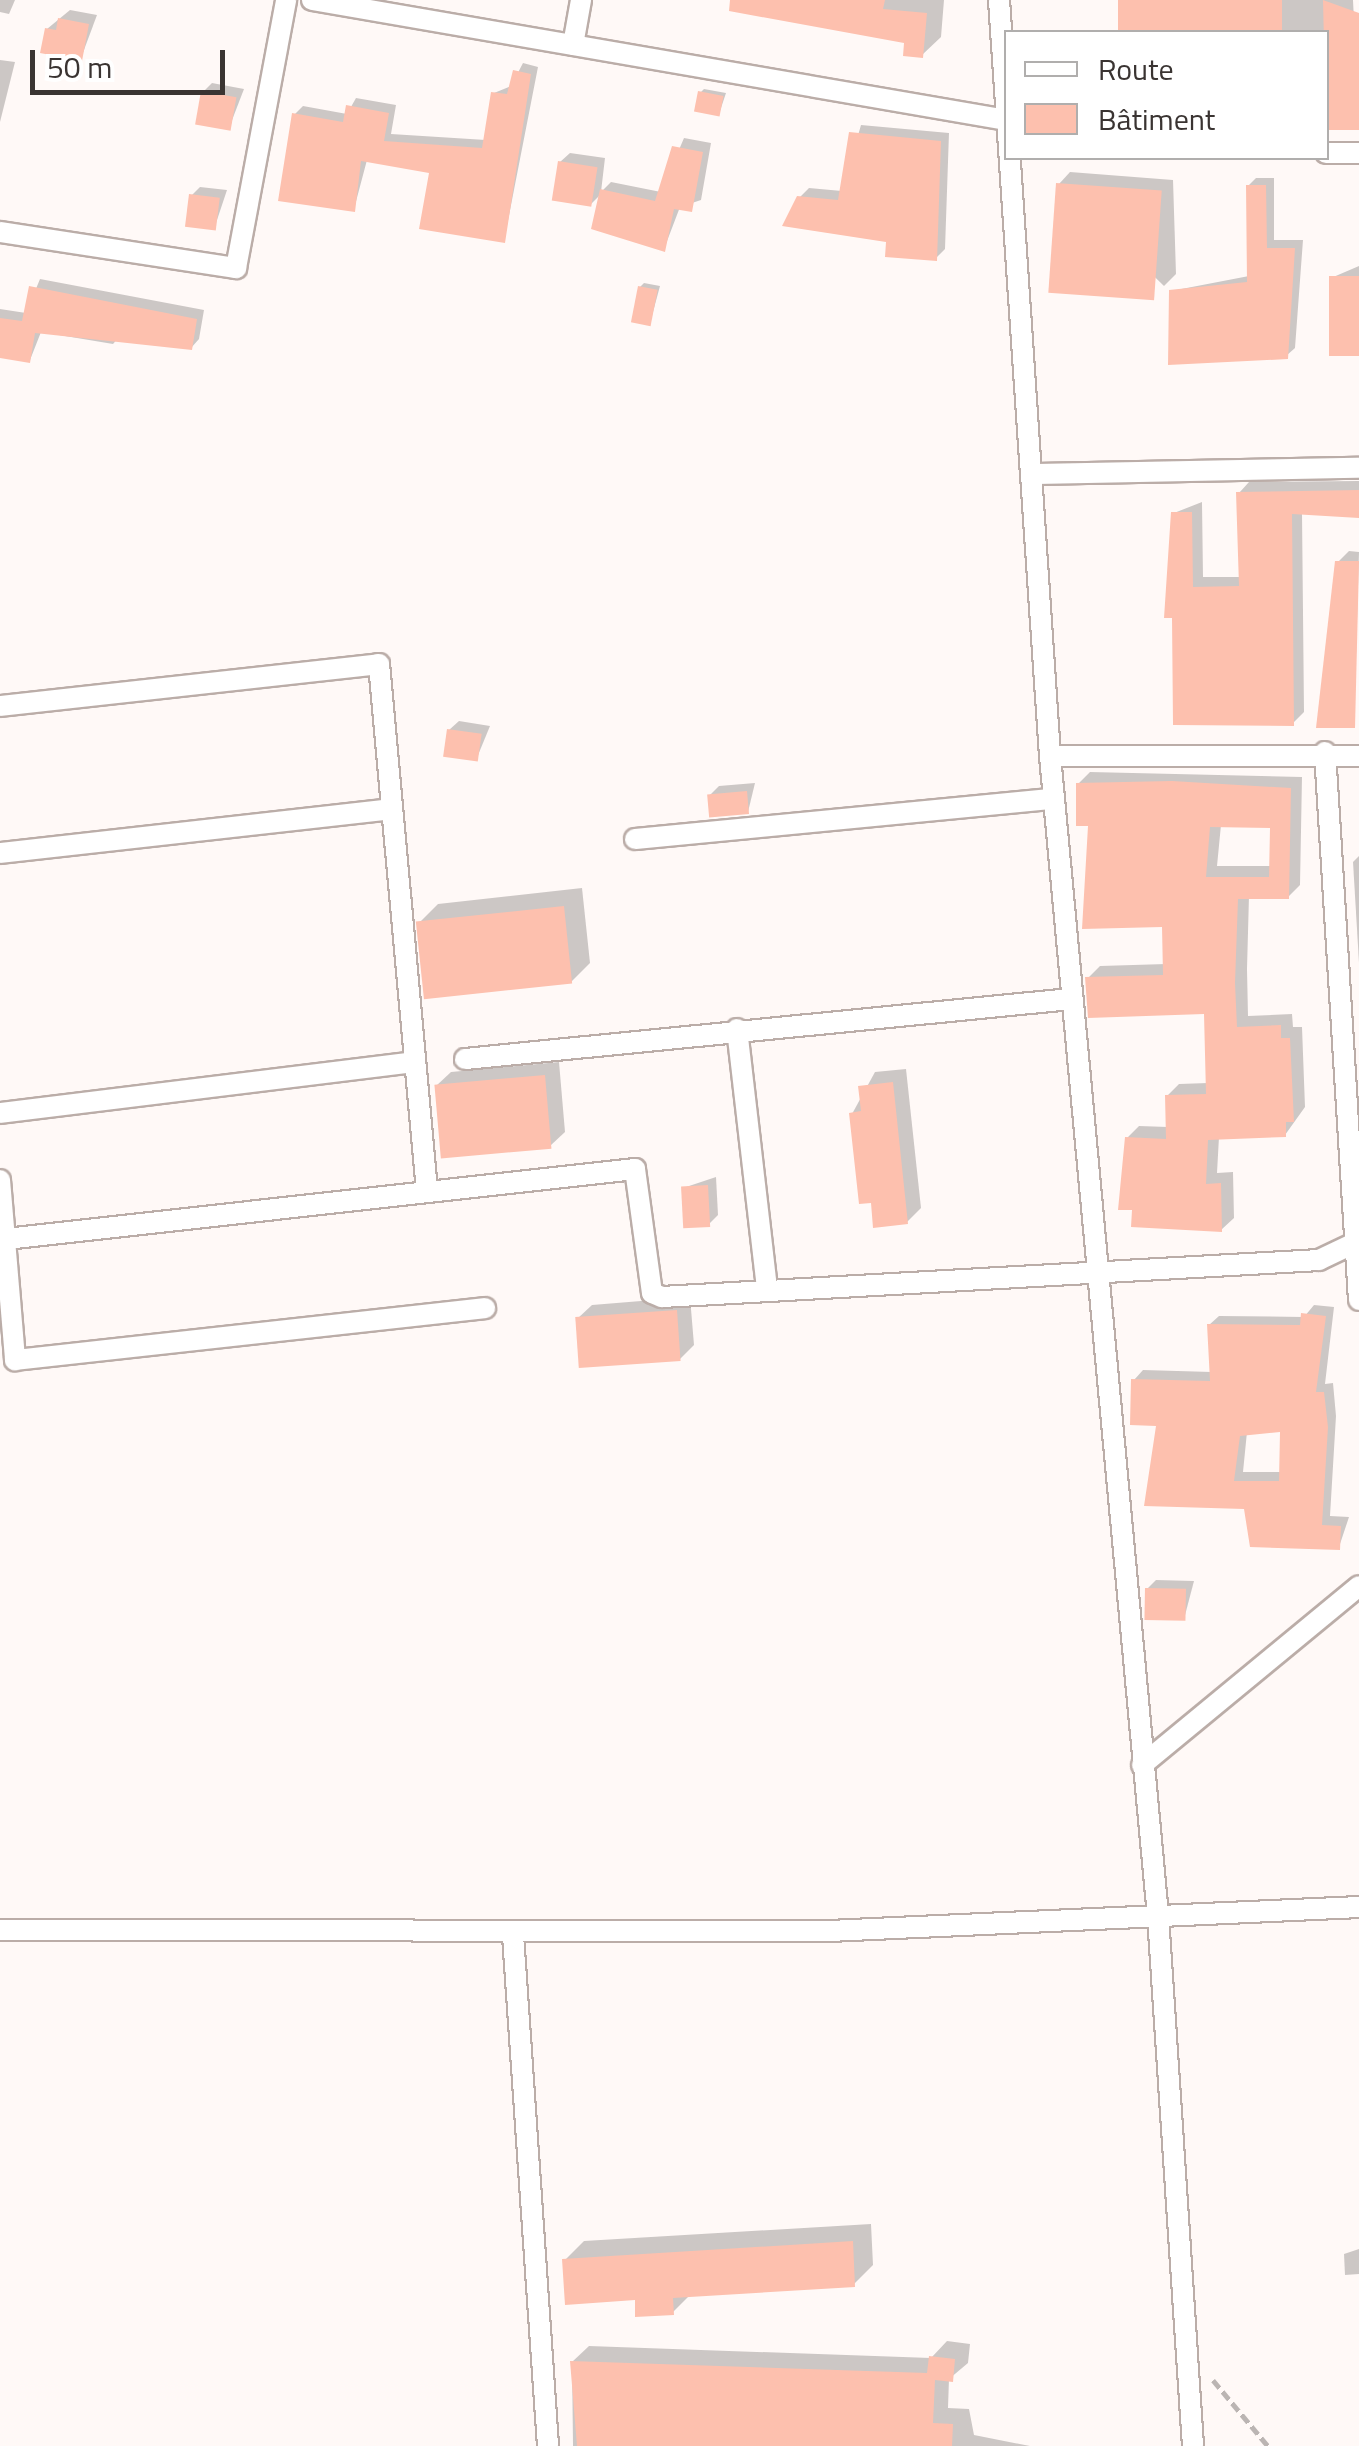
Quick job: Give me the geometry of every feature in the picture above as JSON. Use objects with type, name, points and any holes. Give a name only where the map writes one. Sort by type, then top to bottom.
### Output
[{"type":"street","points":[[0,232],[236,268],[286,0]]},
{"type":"street","points":[[312,0],[1004,119],[999,0]]},
{"type":"street","points":[[574,45],[581,0]]},
{"type":"street","points":[[1329,153],[1359,153]]},
{"type":"street","points":[[1007,160],[1091,1267],[1158,1916],[1193,2446]]},
{"type":"street","points":[[1033,474],[1359,468]]},
{"type":"street","points":[[0,706],[379,664],[410,1063],[427,1190]]},
{"type":"street","points":[[1050,756],[1325,752],[1359,756]]},
{"type":"street","points":[[1325,752],[1359,1300]]},
{"type":"street","points":[[635,839],[1053,799]]},
{"type":"street","points":[[0,853],[392,809]]},
{"type":"street","points":[[465,1059],[1070,999]]},
{"type":"street","points":[[736,1030],[767,1290]]},
{"type":"street","points":[[0,1113],[410,1063]]},
{"type":"street","points":[[6,1239],[635,1170],[642,1174],[652,1293],[767,1290],[1091,1267],[1319,1260],[1356,1244]]},
{"type":"street","points":[[0,1180],[16,1360],[485,1308]]},
{"type":"street","points":[[1142,1765],[1359,1586]]},
{"type":"street","points":[[0,1930],[513,1934],[1359,1907]]},
{"type":"street","points":[[513,1934],[548,2446]]},
{"type":"path","points":[[1184,2338],[1268,2446]]},
{"type":"building","points":[[730,0],[885,0],[883,9],[927,13],[923,58],[903,56],[904,43],[729,11]]},
{"type":"building","points":[[1118,0],[1282,0],[1282,30],[1118,30]]},
{"type":"building","points":[[1323,0],[1359,13],[1359,130],[1329,130],[1329,30],[1324,30]]},
{"type":"building","points":[[58,18],[89,24],[82,61],[40,53],[45,28],[56,30]]},
{"type":"building","points":[[513,70],[531,74],[505,243],[419,229],[429,173],[361,161],[355,212],[278,201],[292,113],[343,122],[346,105],[389,113],[384,141],[482,148],[491,92],[507,94]]},
{"type":"building","points":[[201,91],[236,97],[231,131],[195,124]]},
{"type":"building","points":[[698,91],[724,96],[720,117],[694,112]]},
{"type":"building","points":[[849,132],[941,141],[937,261],[885,257],[886,242],[782,226],[797,196],[838,200]]},
{"type":"building","points":[[672,146],[703,152],[692,212],[674,209],[665,252],[591,229],[600,189],[655,201]]},
{"type":"building","points":[[558,161],[598,167],[591,207],[552,201]]},
{"type":"building","points":[[1056,183],[1162,190],[1154,300],[1048,293]]},
{"type":"building","points":[[1246,185],[1266,185],[1267,248],[1295,248],[1288,359],[1168,365],[1169,290],[1247,282]]},
{"type":"building","points":[[189,194],[220,198],[216,231],[185,227]]},
{"type":"building","points":[[1329,276],[1359,276],[1359,356],[1329,356]]},
{"type":"building","points":[[29,286],[197,319],[192,350],[35,333],[30,363],[0,358],[0,318],[22,321]]},
{"type":"building","points":[[638,286],[658,290],[651,326],[631,322]]},
{"type":"building","points":[[1359,490],[1359,518],[1292,514],[1294,726],[1173,725],[1172,618],[1164,618],[1171,512],[1192,512],[1193,587],[1239,586],[1236,492]]},
{"type":"building","points":[[1335,561],[1359,561],[1355,728],[1316,728]]},
{"type":"building","points":[[447,729],[482,734],[478,762],[443,757]]},
{"type":"building","points":[[1172,781],[1291,788],[1289,899],[1238,899],[1235,983],[1237,1027],[1281,1025],[1281,1038],[1290,1038],[1294,1122],[1286,1122],[1286,1137],[1208,1140],[1206,1184],[1221,1183],[1222,1232],[1131,1227],[1132,1210],[1118,1210],[1125,1137],[1166,1139],[1165,1095],[1206,1094],[1204,1014],[1088,1018],[1085,977],[1163,975],[1162,927],[1082,929],[1088,826],[1076,826],[1076,783]],"holes":[[[1210,827],[1270,828],[1269,877],[1206,877]]]},
{"type":"building","points":[[747,791],[749,814],[709,817],[707,794]]},
{"type":"building","points":[[564,906],[572,984],[424,999],[416,922]]},
{"type":"building","points":[[545,1075],[551,1149],[441,1158],[434,1085]]},
{"type":"building","points":[[893,1082],[908,1224],[873,1228],[871,1203],[859,1204],[849,1113],[861,1111],[858,1086]]},
{"type":"building","points":[[708,1185],[710,1227],[683,1228],[681,1186]]},
{"type":"building","points":[[677,1310],[681,1361],[579,1368],[575,1317]]},
{"type":"building","points":[[1301,1313],[1326,1316],[1316,1392],[1324,1392],[1328,1427],[1322,1525],[1341,1526],[1340,1550],[1250,1547],[1244,1509],[1144,1506],[1156,1426],[1130,1425],[1131,1379],[1210,1381],[1207,1324],[1300,1325]],"holes":[[[1280,1432],[1279,1481],[1234,1481],[1240,1436]]]},
{"type":"building","points":[[1145,1588],[1186,1589],[1185,1621],[1144,1620]]},
{"type":"building","points":[[853,2241],[855,2287],[673,2298],[674,2315],[635,2317],[635,2300],[565,2305],[562,2259]]},
{"type":"building","points":[[929,2356],[955,2359],[953,2382],[935,2380],[933,2423],[953,2424],[952,2446],[577,2446],[570,2361],[927,2373]]}]
